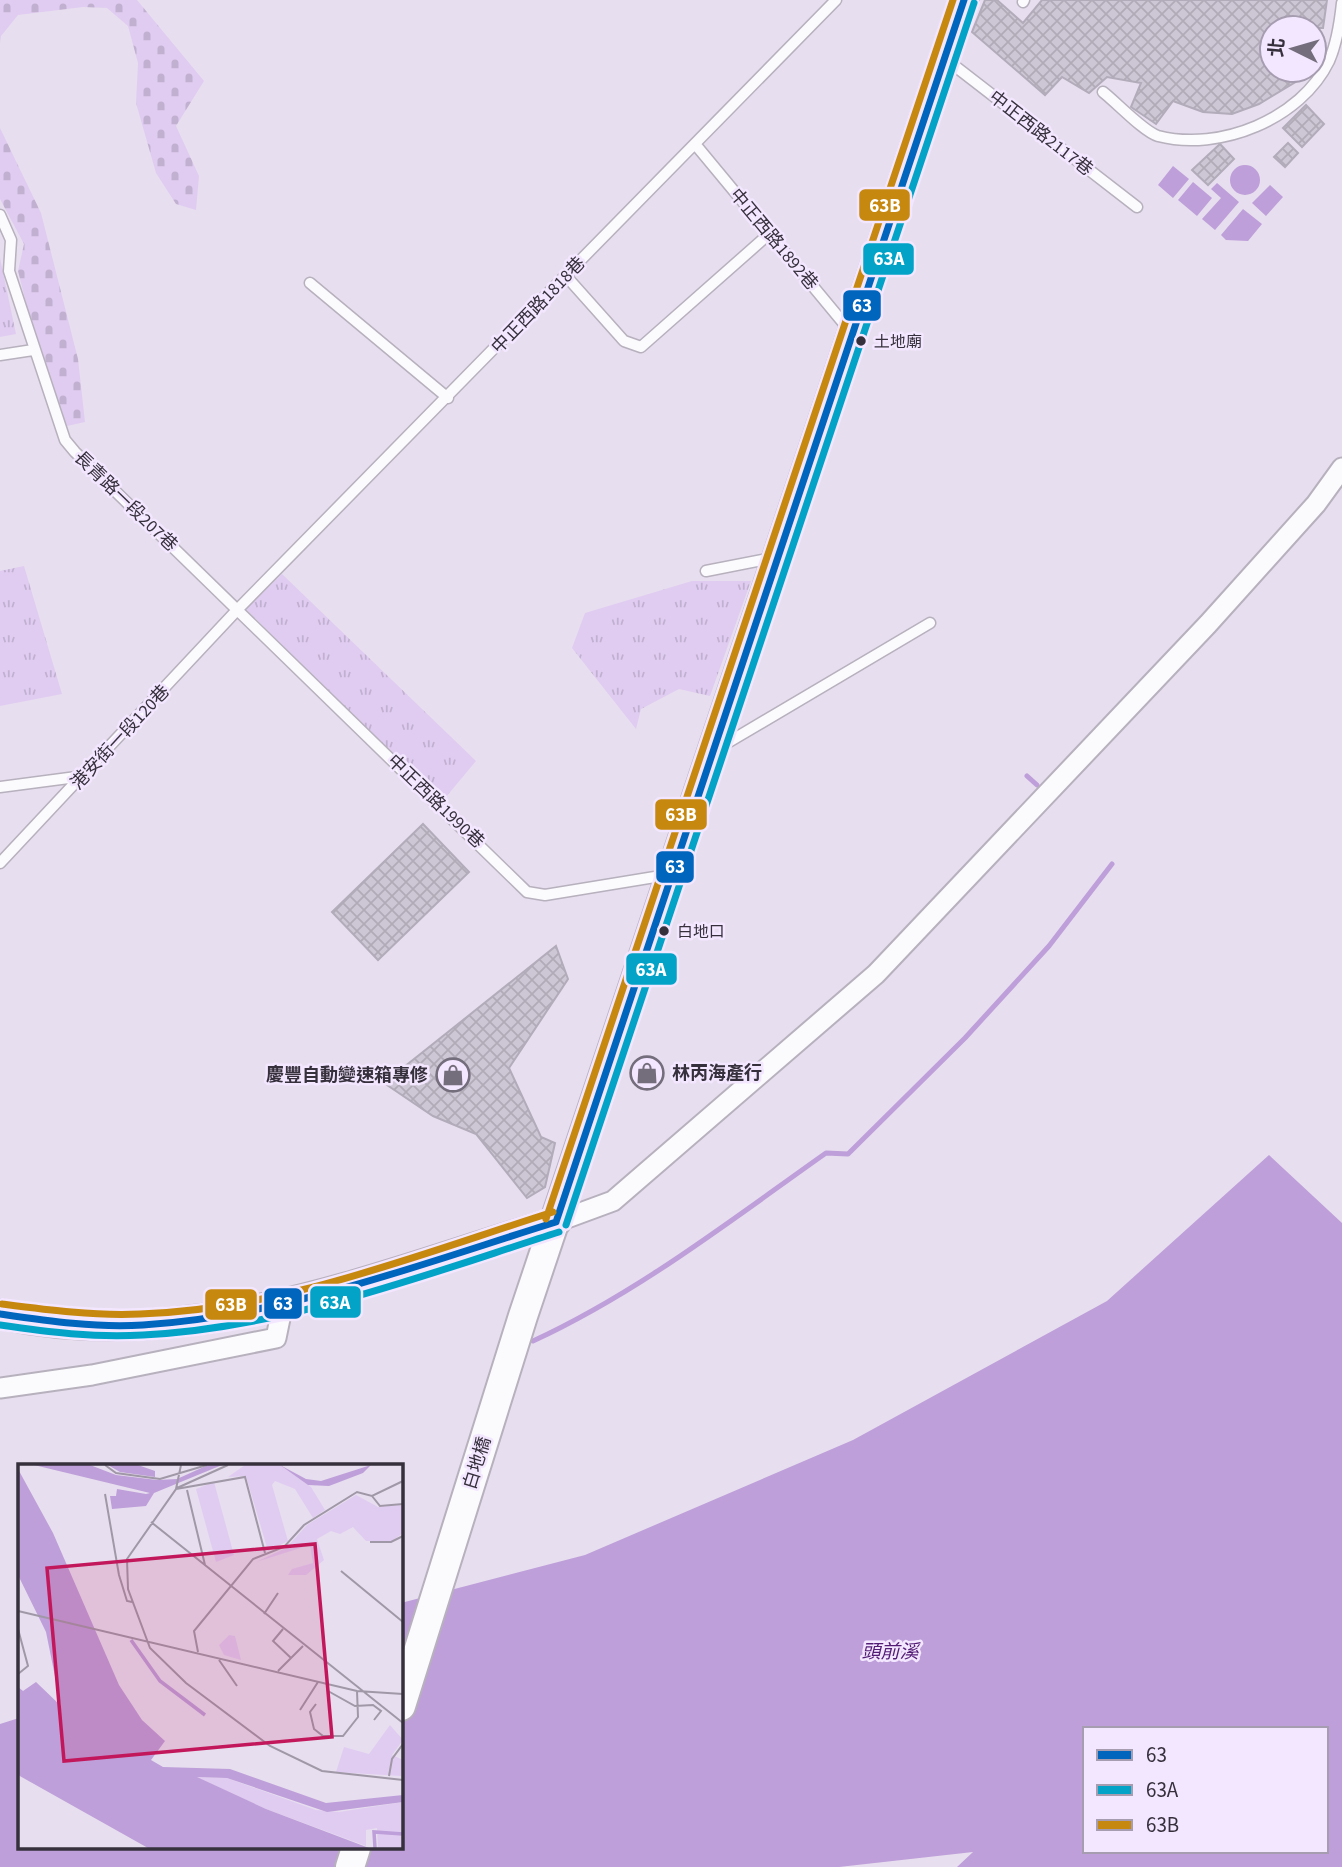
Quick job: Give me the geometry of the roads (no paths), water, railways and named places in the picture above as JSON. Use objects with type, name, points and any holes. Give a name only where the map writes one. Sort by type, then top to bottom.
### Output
[{"type":"main road","name":"白地橋","points":[[402,1703],[556,1222],[964,0]]},
{"type":"main road","points":[[0,1314],[66,1326],[123,1327],[191,1322],[284,1304],[556,1222]]},
{"type":"main road","points":[[350,1867],[355,1850]]},
{"type":"street","points":[[556,1222],[613,1201],[876,974],[1208,624],[1316,504],[1342,468]]},
{"type":"street","points":[[0,1388],[92,1376],[276,1338],[284,1304]]},
{"type":"lane","name":"中正西路1818巷","points":[[238,609],[836,0]]},
{"type":"lane","points":[[1103,92],[1156,136],[1217,137],[1249,130],[1272,121],[1300,99],[1329,61],[1342,3]]},
{"type":"lane","name":"中正西路2117巷","points":[[944,58],[1137,207]]},
{"type":"lane","name":"中正西路1892巷","points":[[695,144],[853,334]]},
{"type":"lane","name":"長青路一段207巷","points":[[0,215],[11,240],[9,271],[65,440],[238,609]]},
{"type":"lane","points":[[566,276],[624,341],[641,347],[769,234]]},
{"type":"lane","points":[[310,283],[448,398]]},
{"type":"lane","points":[[0,355],[33,350]]},
{"type":"lane","points":[[706,571],[779,556]]},
{"type":"lane","name":"港安街一段120巷","points":[[0,863],[238,609]]},
{"type":"lane","name":"中正西路1990巷","points":[[238,609],[527,892],[545,895],[672,874]]},
{"type":"lane","points":[[715,750],[930,623]]},
{"type":"lane","points":[[0,787],[84,776]]},
{"type":"water","points":[[1245,165],[1256,169],[1260,180],[1256,191],[1245,195],[1234,191],[1230,180],[1234,169]]},
{"type":"water","points":[[1173,166],[1189,179],[1173,198],[1158,185]]},
{"type":"water","points":[[1193,182],[1212,198],[1197,216],[1178,200]]},
{"type":"water","points":[[1217,183],[1239,202],[1215,230],[1202,219],[1221,198],[1211,189]]},
{"type":"water","points":[[1270,185],[1283,197],[1266,216],[1252,203]]},
{"type":"water","points":[[1243,209],[1262,224],[1248,241],[1226,240],[1221,235]]},
{"type":"water","name":"頭前溪","points":[[1269,1155],[1342,1223],[1342,1867],[957,1867],[973,1852],[839,1867],[0,1867],[0,1724],[18,1718],[18,1850],[402,1850],[402,1603],[585,1555],[853,1440],[1107,1301]]},
{"type":"waterway","points":[[1027,776],[1037,785]]},
{"type":"waterway","points":[[533,1341],[572,1322],[647,1278],[826,1153],[848,1154],[965,1038],[1049,946],[1112,864]]},
{"type":"place","name":"土地廟","points":[[861,341]]},
{"type":"place","name":"白地口","points":[[664,931]]},
{"type":"place","name":"林丙海產行","points":[[647,1073]]},
{"type":"place","name":"慶豐自動變速箱專修","points":[[453,1075]]}]
